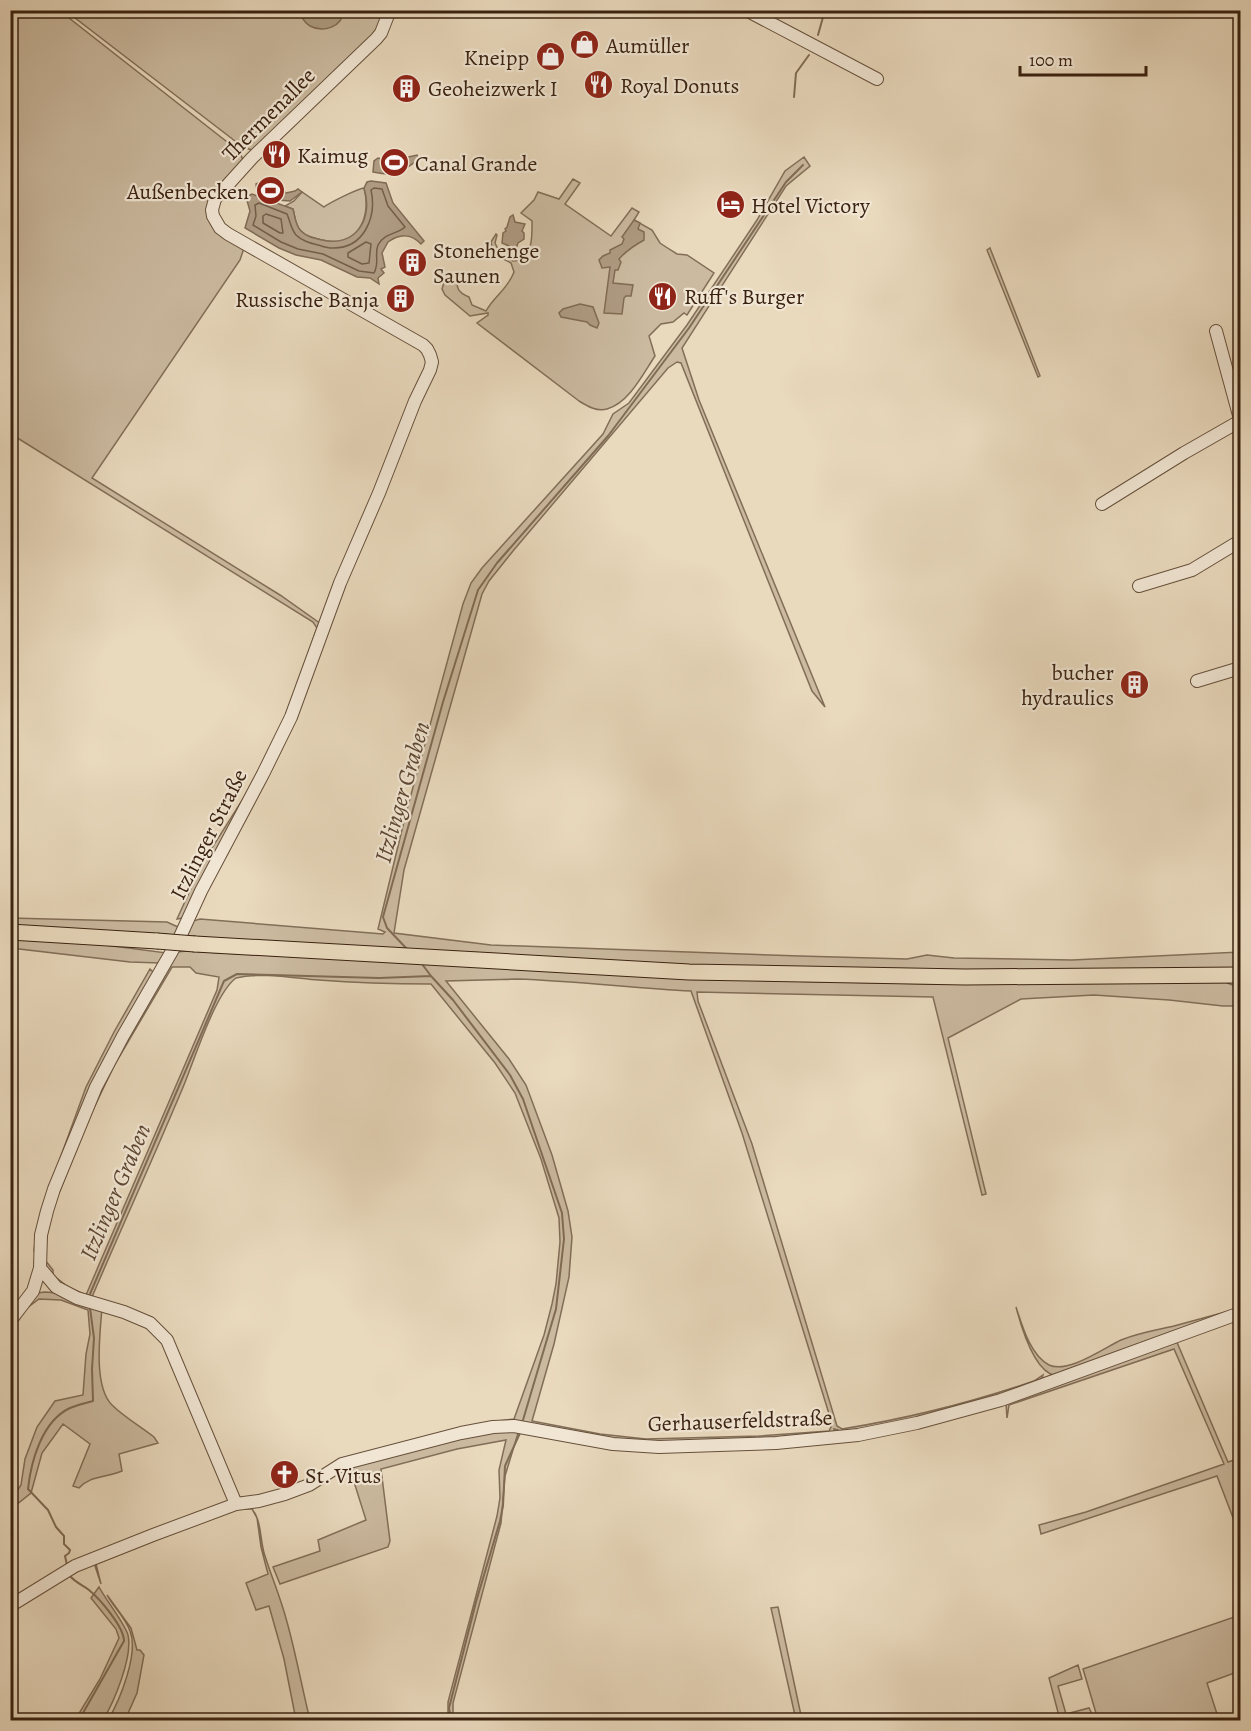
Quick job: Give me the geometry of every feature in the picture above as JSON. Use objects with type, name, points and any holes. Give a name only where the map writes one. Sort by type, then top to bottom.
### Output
[{"type":"main road","points":[[10,932],[454,960],[689,972],[976,977],[1240,975]]},
{"type":"street","name":"Thermenallee","points":[[390,10],[381,33],[376,39],[252,158],[215,199],[212,210],[216,222],[228,234],[423,345],[430,357]]},
{"type":"street","points":[[747,10],[877,79]]},
{"type":"street","points":[[1102,504],[1240,420],[1216,331]]},
{"type":"street","name":"Itzlinger Straße","points":[[10,1321],[33,1291],[40,1268],[40,1244],[54,1189],[104,1072],[179,939],[215,863],[282,738],[299,698],[339,583],[430,370],[430,357]]},
{"type":"street","points":[[1139,586],[1192,570],[1240,542]]},
{"type":"street","points":[[1197,681],[1240,668]]},
{"type":"street","points":[[40,1268],[56,1287],[77,1298],[124,1312],[150,1323],[166,1340],[236,1504]]},
{"type":"street","points":[[33,1291],[56,1287]]},
{"type":"street","name":"Gerhauserfeldstraße","points":[[10,1606],[75,1566],[236,1504],[259,1501],[309,1485],[342,1464],[461,1432],[521,1426],[613,1444],[658,1447],[776,1443],[838,1438],[941,1418],[1001,1400],[1240,1313]]},
{"type":"shaded area","points":[[10,11],[60,11],[231,145],[243,160],[209,208],[244,248],[240,260],[92,478],[280,595],[321,624],[285,723],[183,918],[177,919],[203,862],[255,780],[284,722],[317,628],[313,622],[11,434]]},
{"type":"shaded area","points":[[66,11],[299,11],[302,18],[343,15],[343,11],[385,11],[377,32],[252,150],[235,141]]},
{"type":"shaded area","points":[[804,157],[810,166],[786,186],[682,348],[699,400],[825,707],[812,691],[681,363],[677,362],[668,368],[513,551],[489,581],[482,594],[404,870],[394,933],[491,945],[907,959],[927,955],[954,958],[1072,960],[1240,952],[1240,970],[1137,972],[734,968],[199,939],[187,936],[193,921],[200,919],[383,934],[385,932],[378,929],[406,813],[463,604],[471,583],[603,434],[613,414],[629,403],[687,325],[757,220],[785,171]]},
{"type":"shaded area","points":[[573,179],[580,183],[565,204],[611,236],[632,208],[639,212],[634,220],[652,230],[660,243],[677,254],[687,255],[714,273],[687,315],[684,313],[673,322],[661,324],[649,336],[655,356],[629,394],[615,406],[603,410],[592,408],[579,401],[477,323],[488,313],[470,316],[445,295],[442,289],[445,279],[457,274],[460,292],[469,297],[472,305],[486,311],[514,272],[511,263],[490,252],[491,242],[496,234],[495,243],[498,249],[506,250],[513,261],[522,260],[530,247],[532,221],[521,213],[534,200],[538,192],[559,199]]},
{"type":"shaded area","points":[[364,188],[366,210],[363,220],[359,229],[344,240],[334,242],[306,235],[295,221],[293,209],[285,206],[294,201],[302,192],[324,207]]},
{"type":"shaded area","points":[[990,248],[1040,376],[1038,377],[987,250]]},
{"type":"shaded area","points":[[10,918],[167,922],[178,927],[175,935],[11,927]]},
{"type":"shaded area","points":[[10,939],[105,945],[167,953],[160,963],[130,962],[11,948]]},
{"type":"shaded area","points":[[176,952],[736,980],[939,984],[1225,982],[1240,988],[1240,1006],[1094,995],[1021,999],[948,1038],[986,1194],[982,1195],[933,997],[697,992],[698,1001],[752,1144],[837,1426],[842,1429],[940,1409],[1010,1389],[1034,1381],[1043,1375],[1042,1379],[962,1408],[840,1434],[834,1429],[834,1432],[811,1437],[635,1442],[491,1422],[514,1419],[544,1335],[556,1284],[560,1242],[559,1218],[541,1159],[515,1093],[495,1063],[431,984],[347,982],[266,975],[236,978],[228,986],[212,1014],[181,1092],[92,1297],[67,1291],[45,1267],[45,1260],[53,1270],[53,1275],[68,1287],[86,1295],[217,990],[219,977],[196,973],[190,967],[172,967],[115,1064],[91,1114],[67,1173],[107,1071]],"holes":[[[517,979],[691,991],[742,1133],[830,1417],[829,1431],[759,1436],[646,1439],[600,1434],[532,1421],[554,1344],[569,1277],[572,1237],[568,1211],[552,1155],[526,1085],[509,1059],[446,981]]]},
{"type":"shaded area","points":[[150,969],[153,977],[102,1069],[37,1252],[34,1251],[36,1233],[45,1200],[86,1087]]},
{"type":"shaded area","points":[[54,1206],[47,1232],[45,1256],[46,1226]]},
{"type":"shaded area","points":[[37,1293],[57,1293],[102,1308],[99,1359],[102,1385],[106,1396],[112,1405],[154,1437],[158,1443],[119,1454],[122,1471],[94,1479],[79,1488],[73,1486],[90,1444],[63,1424],[42,1453],[31,1493],[11,1509],[11,1500],[21,1485],[25,1459],[37,1427],[55,1401],[83,1395],[90,1334],[88,1310],[61,1300],[39,1299],[27,1308],[11,1331],[11,1325]]},
{"type":"shaded area","points":[[1016,1307],[1032,1347],[1042,1360],[1057,1367],[1076,1363],[1134,1335],[1240,1308],[1056,1376],[1048,1373],[1035,1357],[1025,1336]]},
{"type":"shaded area","points":[[1176,1340],[1228,1462],[1240,1458],[1240,1536],[1217,1476],[1041,1534],[1039,1525],[1086,1512],[1224,1464],[1174,1349],[1009,1405],[1007,1418],[1006,1404]]},
{"type":"shaded area","points":[[519,1430],[505,1476],[501,1523],[453,1703],[453,1720],[448,1720],[448,1702],[497,1516],[500,1498],[499,1470],[506,1440],[457,1449],[381,1469],[390,1541],[388,1547],[280,1584],[273,1567],[320,1551],[318,1540],[366,1520],[349,1466],[475,1433]]},
{"type":"shaded area","points":[[248,1505],[252,1509],[227,1512],[96,1564],[101,1584],[94,1563],[205,1518]]},
{"type":"shaded area","points":[[257,1518],[263,1549],[290,1634],[310,1720],[296,1720],[284,1659],[269,1606],[256,1610],[246,1583],[268,1574],[261,1547]]},
{"type":"shaded area","points":[[99,1587],[126,1630],[129,1644],[128,1655],[117,1691],[103,1720],[75,1720],[100,1679],[119,1638],[116,1629],[91,1598]]},
{"type":"shaded area","points":[[107,1595],[131,1628],[137,1650],[144,1655],[137,1693],[125,1720],[108,1720],[127,1676],[132,1640],[125,1621]]},
{"type":"shaded area","points":[[778,1607],[802,1720],[796,1720],[771,1608]]},
{"type":"shaded area","points":[[1240,1615],[1240,1671],[1207,1683],[1219,1720],[1098,1720],[1083,1669]]},
{"type":"shaded area","points":[[1078,1665],[1082,1679],[1058,1686],[1066,1714],[1089,1708],[1095,1720],[1082,1720],[1081,1718],[1060,1720],[1049,1678]]},
{"type":"water","points":[[299,11],[343,11],[336,25],[321,29],[308,25]]},
{"type":"water","name":"Canal Grande","points":[[417,155],[419,159],[398,173],[373,172],[374,161],[378,158],[390,161]]},
{"type":"water","name":"Außenbecken","points":[[265,180],[276,183],[286,193],[298,189],[302,192],[290,201],[277,200],[266,192],[261,193],[257,190],[256,184]]},
{"type":"water","points":[[367,182],[386,183],[393,203],[424,241],[421,244],[405,236],[396,237],[388,242],[382,253],[385,267],[381,269],[384,273],[378,278],[379,284],[370,278],[357,277],[321,260],[296,255],[279,248],[245,228],[250,211],[246,197],[252,194],[293,209],[298,226],[308,236],[322,240],[344,240],[359,229],[364,220],[366,199],[364,188]]},
{"type":"water","points":[[513,215],[515,222],[525,224],[522,231],[524,239],[518,243],[516,249],[502,243],[503,233]]},
{"type":"water","points":[[634,220],[640,223],[638,229],[644,232],[644,240],[619,259],[621,262],[618,270],[615,270],[613,283],[633,285],[631,296],[624,298],[622,314],[604,313],[610,267],[602,268],[599,260],[610,253],[610,250],[622,244],[624,239],[622,237]]},
{"type":"water","points":[[580,304],[593,307],[599,323],[597,328],[587,322],[561,317],[559,313],[563,309]]},
{"type":"waterway","name":"Itzlinger Graben","points":[[818,35],[825,10]]},
{"type":"waterway","name":"Itzlinger Graben","points":[[794,97],[796,73],[809,55]]},
{"type":"waterway","name":"Itzlinger Graben","points":[[407,949],[387,928],[383,917],[443,702],[478,590],[497,563],[608,436],[689,328],[786,182],[803,165]]},
{"type":"waterway","name":"Itzlinger Graben","points":[[90,1294],[224,981],[237,974],[379,978],[431,976],[422,964]]},
{"type":"waterway","points":[[431,976],[453,1000],[510,1075],[523,1099],[562,1213],[564,1239],[556,1309],[523,1420]]},
{"type":"waterway","name":"Itzlinger Graben","points":[[67,1565],[65,1556],[70,1550],[64,1544],[64,1536],[56,1527],[48,1510],[28,1489],[35,1454],[52,1422],[70,1408],[93,1401],[94,1338],[90,1308]]},
{"type":"waterway","points":[[451,1720],[449,1708],[476,1602],[500,1521],[505,1466],[520,1433]]},
{"type":"waterway","name":"Itzlinger Graben","points":[[70,1576],[105,1606],[120,1628],[124,1641],[79,1720]]},
{"type":"place","name":"Aumüller","points":[[585,45]]},
{"type":"place","name":"Kneipp","points":[[550,57]]},
{"type":"place","name":"Royal Donuts","points":[[599,85]]},
{"type":"place","name":"Geoheizwerk I","points":[[407,88]]},
{"type":"place","name":"Kaimug","points":[[276,155]]},
{"type":"place","name":"Canal Grande","points":[[394,163]]},
{"type":"place","name":"Außenbecken","points":[[270,191]]},
{"type":"place","name":"Hotel Victory","points":[[730,205]]},
{"type":"place","name":"Stonehenge Saunen","points":[[412,263]]},
{"type":"place","name":"Ruff's Burger","points":[[663,296]]},
{"type":"place","name":"Russische Banja","points":[[400,299]]},
{"type":"place","name":"bucher hydraulics","points":[[1135,685]]},
{"type":"place","name":"St. Vitus","points":[[284,1475]]}]
